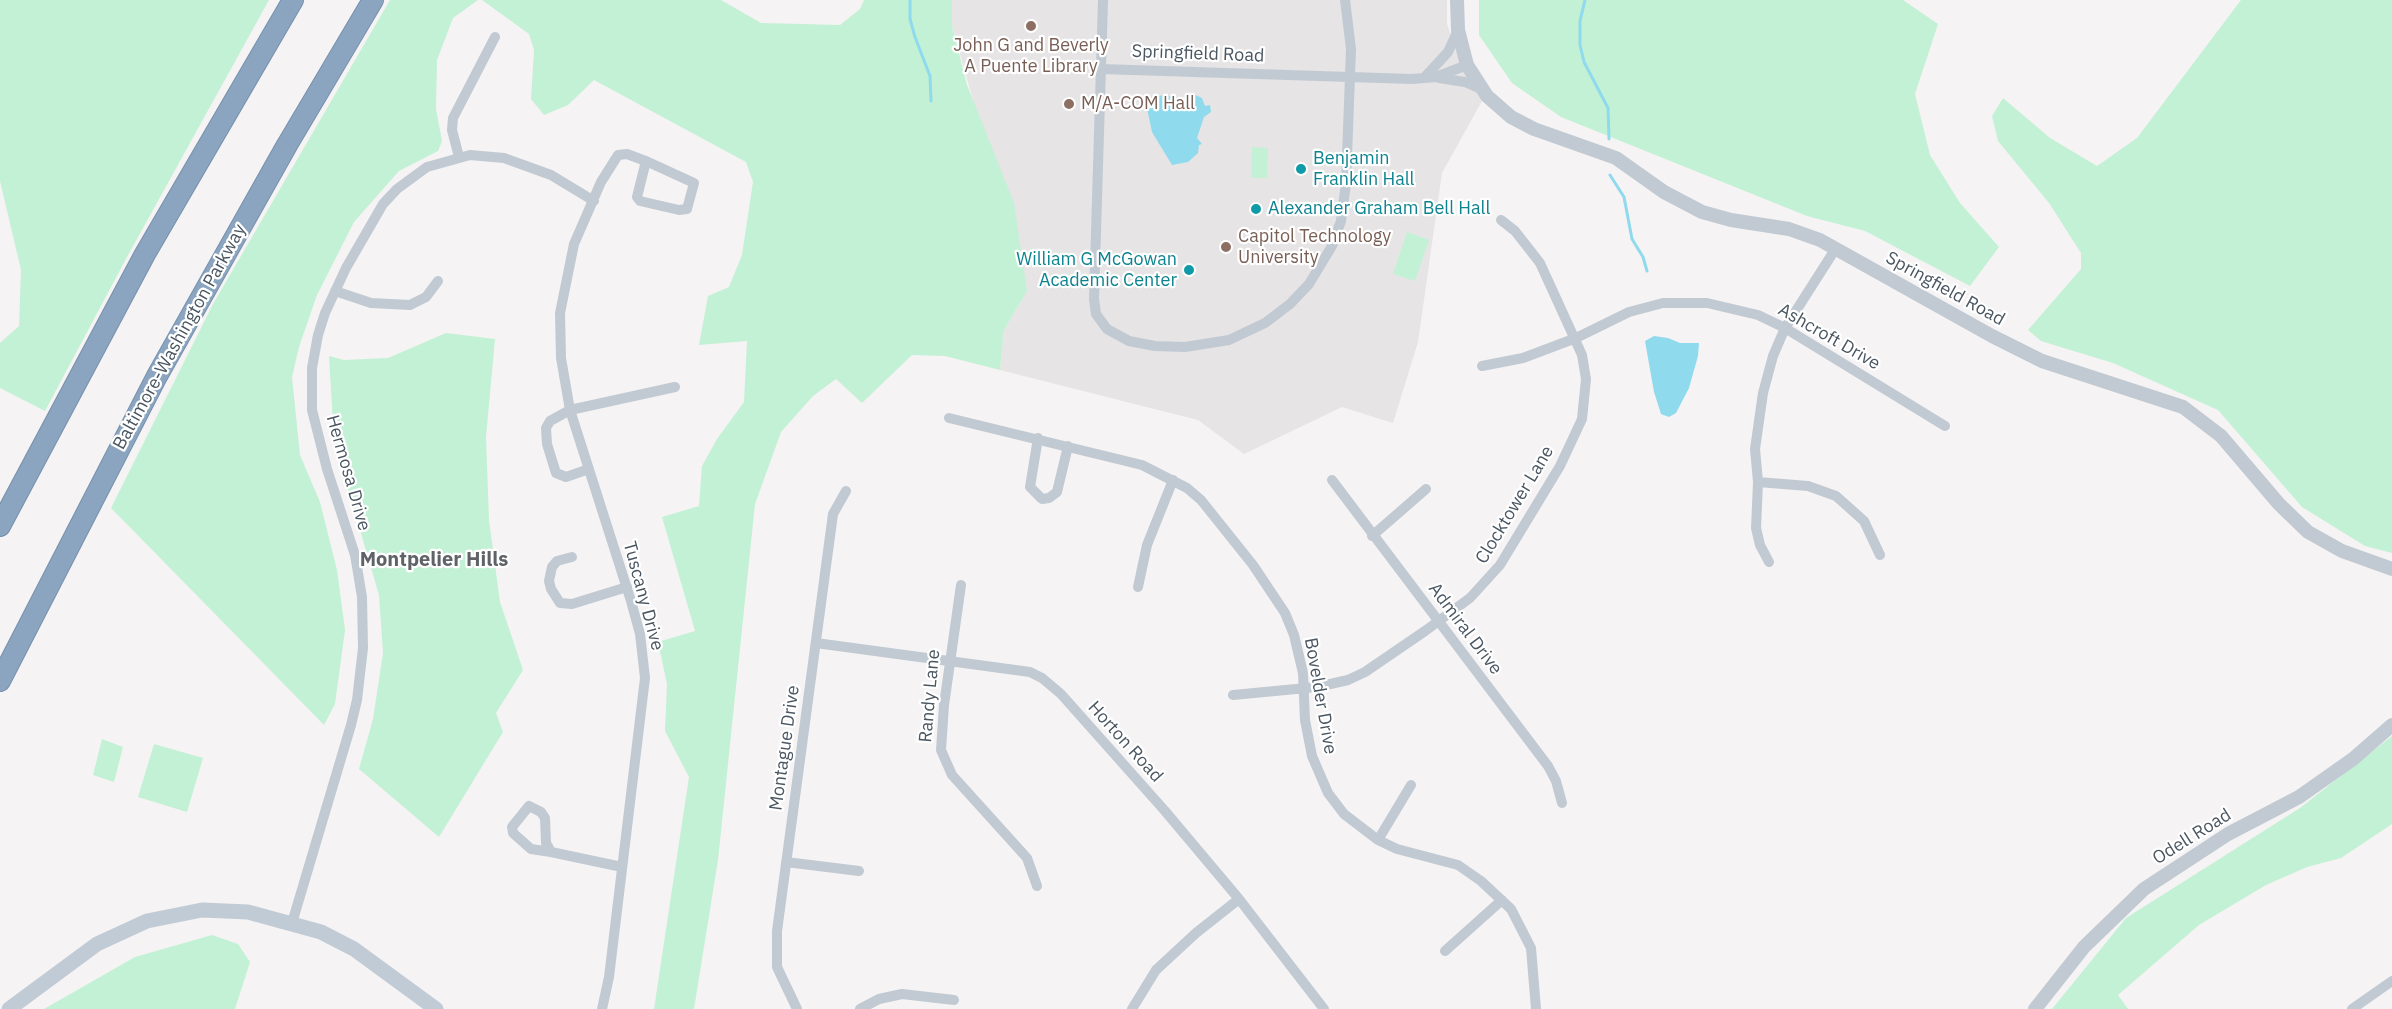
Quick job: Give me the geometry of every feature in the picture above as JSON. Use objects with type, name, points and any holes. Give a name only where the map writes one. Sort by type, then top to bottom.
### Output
[{"type":"highway","points":[[0,526],[140,264],[293,0]]},
{"type":"highway","name":"Baltimore-Washington Parkway","points":[[0,681],[157,376],[281,155],[373,0]]},
{"type":"main road","points":[[9,1009],[98,944],[147,921],[202,910],[248,912],[292,922],[321,932],[354,949],[436,1009]]},
{"type":"street","points":[[1103,0],[1094,299],[1096,314],[1107,329],[1129,341],[1170,347],[1216,343],[1252,330],[1290,303],[1318,271],[1332,246],[1343,208],[1350,77],[1351,37],[1345,0]]},
{"type":"street","name":"Springfield Road","points":[[1457,0],[1458,30],[1467,66],[1481,89],[1503,111],[1522,124],[1616,158],[1689,207],[1715,217],[1789,229],[1836,248],[2034,357],[2183,407],[2221,436],[2279,504],[2308,532],[2342,551],[2392,569]]},
{"type":"street","points":[[1424,79],[1443,60],[1458,30]]},
{"type":"street","points":[[459,157],[452,130],[453,118],[495,37]]},
{"type":"street","name":"Springfield Road","points":[[1101,69],[1424,79],[1467,66]]},
{"type":"street","points":[[1436,77],[1465,82],[1481,89]]},
{"type":"street","name":"Tuscany Drive","points":[[602,1009],[609,977],[645,678],[640,634],[627,587],[570,410],[561,358],[560,313],[574,244],[612,162],[618,155],[627,154],[646,162]]},
{"type":"street","name":"Hermosa Drive","points":[[292,922],[346,744],[362,670],[363,613],[357,565],[324,459],[312,410],[312,368],[318,335],[335,291],[369,225],[397,189],[427,167],[459,157],[485,155],[516,161],[569,184],[594,201]]},
{"type":"street","points":[[646,162],[694,183],[687,209],[679,210],[640,201],[637,197],[646,162]]},
{"type":"street","name":"Clocktower Lane","points":[[1233,695],[1333,684],[1358,676],[1439,621],[1470,598],[1500,566],[1565,456],[1582,419],[1586,379],[1582,355],[1540,263],[1515,231],[1502,220]]},
{"type":"street","points":[[1769,562],[1760,545],[1756,528],[1758,482],[1755,449],[1763,393],[1773,356],[1785,328],[1836,248]]},
{"type":"street","points":[[335,291],[368,303],[410,305],[426,297],[438,281]]},
{"type":"street","name":"Ashcroft Drive","points":[[1482,366],[1517,360],[1576,338],[1629,312],[1681,301],[1748,312],[1785,328],[1945,426]]},
{"type":"street","points":[[589,469],[574,475],[560,476],[556,473],[550,458],[546,428],[550,421],[570,410],[675,387]]},
{"type":"street","name":"Bovelder Drive","points":[[949,418],[1142,465],[1187,488],[1220,520],[1273,591],[1294,635],[1305,688],[1308,739],[1322,783],[1344,814],[1378,840],[1397,849],[1458,865],[1502,900],[1518,920],[1531,948],[1536,1009]]},
{"type":"street","points":[[1038,438],[1030,487],[1042,499],[1049,498],[1057,492],[1068,446]]},
{"type":"street","points":[[1138,587],[1147,546],[1173,480]]},
{"type":"street","name":"Admiral Drive","points":[[1332,480],[1372,536],[1548,766],[1556,781],[1562,803]]},
{"type":"street","points":[[1758,482],[1808,486],[1836,496],[1864,521],[1880,555]]},
{"type":"street","points":[[1372,536],[1426,489]]},
{"type":"street","name":"Montague Drive","points":[[797,1009],[782,981],[776,953],[786,862],[833,514],[846,491]]},
{"type":"street","points":[[572,557],[557,561],[552,567],[549,580],[551,589],[560,603],[572,604],[627,587]]},
{"type":"street","name":"Randy Lane","points":[[961,585],[949,660],[941,750],[952,775],[1027,858],[1037,885]]},
{"type":"street","name":"Horton Road","points":[[816,643],[1030,672],[1051,685],[1239,899],[1321,1008]]},
{"type":"street","name":"Odell Road","points":[[2036,1009],[2084,946],[2144,889],[2228,834],[2299,797],[2344,766],[2392,725]]},
{"type":"street","points":[[1378,840],[1411,786]]},
{"type":"street","points":[[551,852],[546,843],[545,818],[541,812],[530,806],[512,826],[513,833],[531,849],[622,867]]},
{"type":"street","points":[[786,862],[859,871]]},
{"type":"street","points":[[1132,1009],[1156,970],[1196,933],[1239,899]]},
{"type":"street","points":[[1444,951],[1502,900]]},
{"type":"street","points":[[2352,1009],[2392,981]]},
{"type":"street","points":[[860,1009],[879,999],[902,994],[954,1000]]},
{"type":"shaded area","name":"Capitol Technology University","points":[[952,0],[1447,0],[1447,24],[1464,71],[1482,101],[1442,173],[1418,342],[1393,423],[1342,407],[1244,454],[1198,420],[1000,370],[1004,330],[1027,291],[952,26]]},
{"type":"green space","points":[[0,0],[269,0],[45,411],[0,388],[0,343],[19,326],[21,270],[0,181]]},
{"type":"green space","points":[[390,0],[478,0],[453,18],[437,60],[436,109],[442,141],[438,151],[399,171],[354,222],[317,295],[299,347],[292,377],[300,455],[320,502],[337,570],[345,630],[335,704],[324,725],[111,508],[213,304]]},
{"type":"green space","points":[[482,0],[721,0],[761,23],[840,25],[860,9],[864,0],[952,0],[952,26],[967,85],[1014,203],[1027,291],[1004,330],[1000,370],[945,356],[912,355],[862,403],[836,379],[813,396],[781,432],[755,504],[718,860],[694,1009],[654,1009],[689,777],[665,731],[667,684],[658,642],[695,631],[662,517],[699,506],[702,466],[717,439],[744,402],[747,341],[699,345],[708,296],[729,287],[742,255],[753,182],[746,162],[594,80],[568,105],[544,115],[531,99],[534,50],[529,34]]},
{"type":"green space","points":[[1479,0],[1903,0],[1938,24],[1915,94],[1930,155],[1960,203],[1999,247],[1970,286],[1865,231],[1807,216],[1561,117],[1512,83],[1479,35]]},
{"type":"green space","points":[[2241,0],[2392,0],[2392,553],[2365,546],[2302,507],[2218,410],[2113,363],[2041,341],[2028,330],[2081,269],[2081,253],[2049,203],[1998,141],[1992,116],[2003,98],[2050,138],[2097,166],[2137,138]]},
{"type":"green space","points":[[1252,147],[1268,148],[1267,178],[1251,178]]},
{"type":"green space","points":[[1407,232],[1429,240],[1415,281],[1393,274]]},
{"type":"green space","points":[[446,333],[495,339],[486,437],[489,520],[500,602],[523,670],[496,713],[503,732],[439,837],[359,769],[373,719],[383,653],[379,595],[334,441],[329,356],[344,360],[388,358]]},
{"type":"green space","points":[[2392,736],[2392,824],[2341,858],[2307,867],[2266,885],[2199,925],[2118,995],[2128,1009],[2052,1009],[2126,918],[2300,808]]},
{"type":"green space","points":[[102,739],[123,747],[114,782],[93,775]]},
{"type":"green space","points":[[154,744],[203,758],[187,812],[138,797]]},
{"type":"green space","points":[[212,935],[238,944],[250,962],[235,1009],[44,1009],[135,957]]},
{"type":"water","points":[[1193,94],[1202,98],[1205,106],[1210,105],[1211,112],[1204,117],[1197,138],[1202,144],[1199,145],[1198,153],[1188,162],[1172,165],[1152,132],[1148,113],[1141,101],[1165,95],[1188,99]]},
{"type":"water","points":[[1654,336],[1680,343],[1699,343],[1698,356],[1689,388],[1676,413],[1669,417],[1661,414],[1654,392],[1645,341]]},
{"type":"waterway","points":[[910,0],[910,19],[930,76],[931,101]]},
{"type":"waterway","points":[[1585,0],[1580,21],[1580,45],[1584,62],[1608,108],[1609,139]]},
{"type":"waterway","points":[[1610,175],[1624,197],[1632,239],[1643,257],[1647,271]]},
{"type":"place","name":"John G and Beverly A Puente Library","points":[[1031,26]]},
{"type":"place","name":"M/A-COM Hall","points":[[1069,104]]},
{"type":"place","name":"Benjamin Franklin Hall","points":[[1301,169]]},
{"type":"place","name":"Alexander Graham Bell Hall","points":[[1256,209]]},
{"type":"place","name":"Capitol Technology University","points":[[1226,247]]},
{"type":"place","name":"William G McGowan Academic Center","points":[[1189,270]]},
{"type":"district","name":"Montpelier Hills","points":[[434,560]]}]
